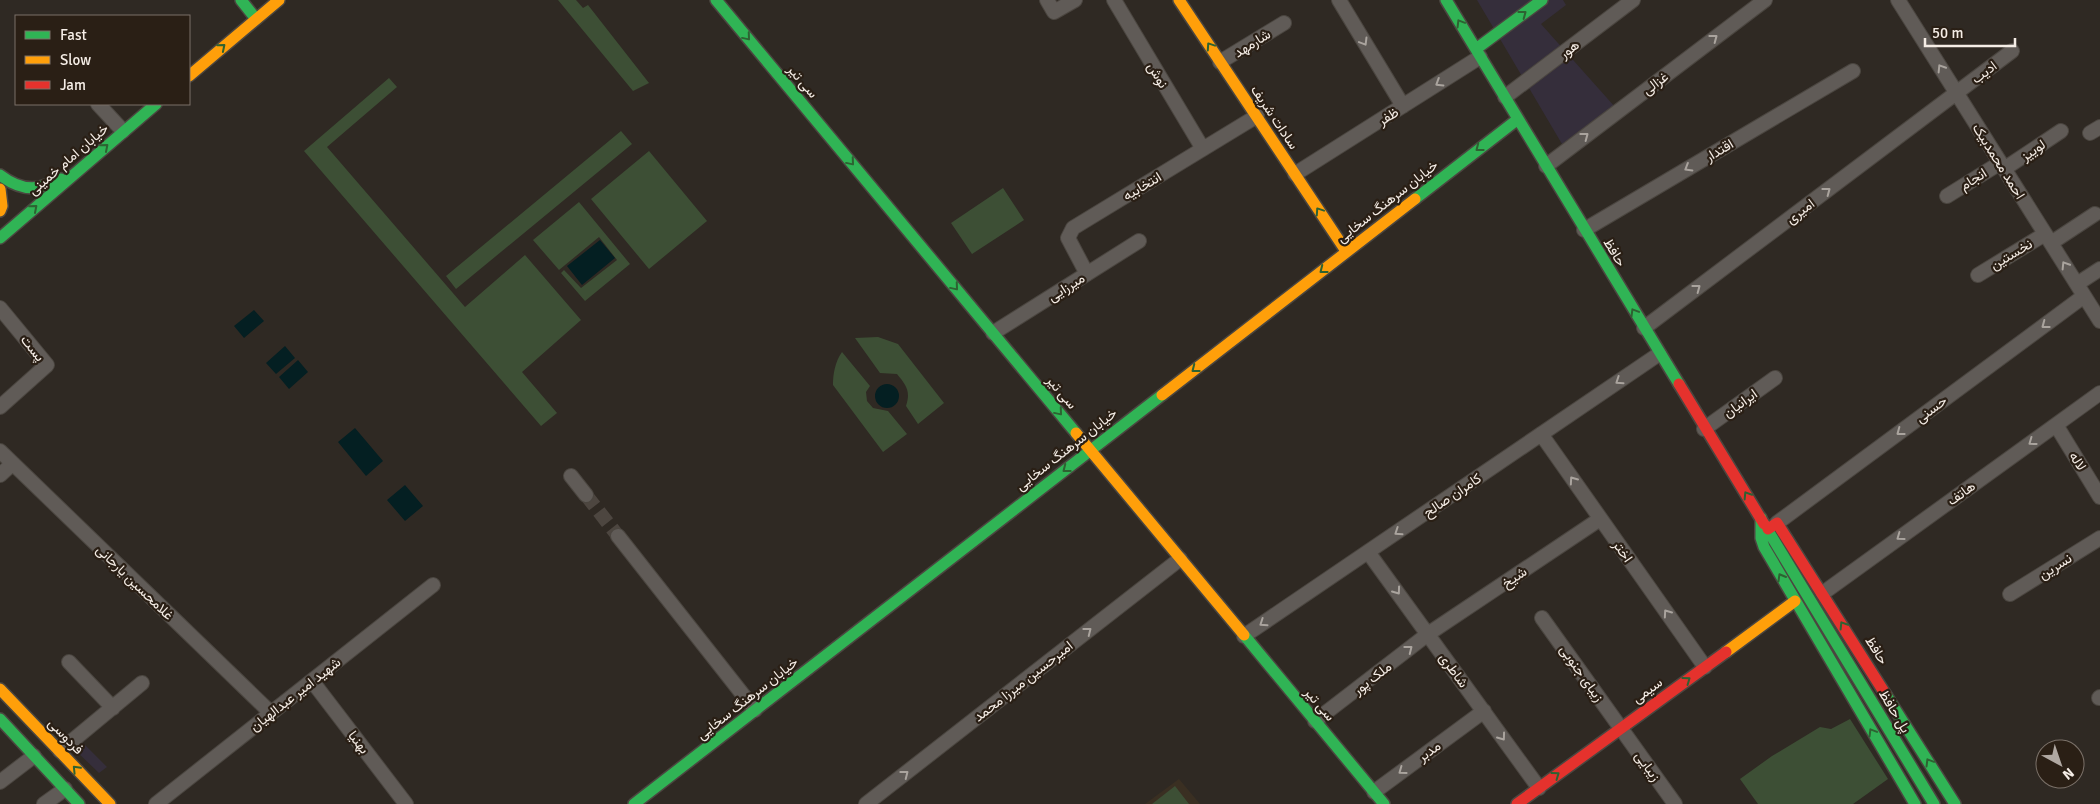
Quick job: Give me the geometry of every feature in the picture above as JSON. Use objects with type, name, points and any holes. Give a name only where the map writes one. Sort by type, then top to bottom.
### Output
[{"type":"main road","points":[[241,0],[259,16]]},
{"type":"main road","points":[[252,0],[259,16]]},
{"type":"main road","points":[[190,75],[279,0]]},
{"type":"main road","name":"سی تیر","points":[[716,0],[1384,804]]},
{"type":"main road","name":"سادات شریف","points":[[1179,0],[1346,251]]},
{"type":"main road","name":"حافظ","points":[[1446,0],[1704,429],[1761,517],[1773,526],[1823,593],[1955,804]]},
{"type":"main road","points":[[1478,53],[1542,0]]},
{"type":"main road","name":"خیابان امام خمینی","points":[[0,238],[155,105]]},
{"type":"main road","name":"خیابان سرهنگ سخایی","points":[[634,804],[1518,119]]},
{"type":"main road","points":[[0,175],[12,184],[26,188],[37,188],[55,180],[68,179]]},
{"type":"main road","points":[[0,189],[2,206],[0,211]]},
{"type":"main road","points":[[1761,517],[1761,538],[1764,547],[1913,803]]},
{"type":"main road","name":"حافظ","points":[[1773,526],[1799,582]]},
{"type":"main road","name":"پل حافظ","points":[[1799,582],[1934,804]]},
{"type":"main road","name":"سیمی","points":[[1517,804],[1795,601]]},
{"type":"main road","name":"فردوسی","points":[[0,689],[110,804]]},
{"type":"main road","points":[[0,720],[79,804]]},
{"type":"street","points":[[1047,0],[1054,12],[1075,0]]},
{"type":"street","name":"نوش","points":[[1114,0],[1203,149]]},
{"type":"street","points":[[1339,0],[1403,106]]},
{"type":"street","name":"هور","points":[[1505,97],[1634,0]]},
{"type":"street","name":"غزالی","points":[[1546,166],[1765,0]]},
{"type":"street","name":"احمد محمدبیک","points":[[1898,0],[2100,321]]},
{"type":"street","name":"شارمهد","points":[[1220,62],[1284,23]]},
{"type":"street","name":"ادیب","points":[[1956,93],[2012,51]]},
{"type":"street","name":"ظفر","points":[[1295,174],[1403,106],[1478,53]]},
{"type":"street","name":"اقتدار","points":[[1584,230],[1853,71]]},
{"type":"street","name":"امیری","points":[[1644,328],[1956,93]]},
{"type":"street","points":[[99,105],[123,132]]},
{"type":"street","name":"انتخابیه","points":[[1087,274],[1068,238],[1073,228],[1256,116]]},
{"type":"street","name":"لوییز","points":[[2002,166],[2062,131]]},
{"type":"street","name":"انجام","points":[[1946,196],[2002,166]]},
{"type":"street","name":"نخستین","points":[[1978,275],[2095,214]]},
{"type":"street","name":"میرزایی","points":[[993,333],[1139,241]]},
{"type":"street","name":"حسنی","points":[[1773,526],[2080,290],[2100,269]]},
{"type":"street","name":"پست","points":[[0,308],[47,365],[0,407]]},
{"type":"street","name":"کامران صالح","points":[[1244,636],[1659,354]]},
{"type":"street","name":"ایرانیان","points":[[1704,429],[1776,378]]},
{"type":"street","name":"هاتف","points":[[1823,593],[2100,392]]},
{"type":"street","name":"لاله","points":[[2056,425],[2100,497]]},
{"type":"street","name":"اختر","points":[[1541,434],[1705,667]]},
{"type":"street","name":"غلامحسین یارجانی","points":[[0,451],[271,713]]},
{"type":"street","points":[[0,475],[12,464]]},
{"type":"street","points":[[571,476],[586,495]]},
{"type":"street","name":"شیخ","points":[[1428,634],[1600,519]]},
{"type":"street","points":[[618,536],[755,710]]},
{"type":"street","name":"نسرین","points":[[2010,594],[2100,538]]},
{"type":"street","name":"شاطری","points":[[1368,552],[1539,788]]},
{"type":"street","name":"امیرحسین میرزا محمد","points":[[876,801],[1180,559]]},
{"type":"street","name":"شهید امیر عبدالهیان","points":[[156,804],[433,585]]},
{"type":"street","name":"زیبای جنوبی","points":[[1542,618],[1621,728]]},
{"type":"street","name":"ملک پور","points":[[1315,721],[1428,634]]},
{"type":"street","points":[[69,662],[113,708]]},
{"type":"street","name":"بهنیا","points":[[312,681],[406,804]]},
{"type":"street","points":[[60,752],[142,684]]},
{"type":"street","name":"مدبر","points":[[1374,792],[1484,711]]},
{"type":"street","name":"زیبایی","points":[[1621,728],[1675,804]]},
{"type":"street","points":[[0,782],[34,756]]},
{"type":"street","points":[[44,804],[65,789]]},
{"type":"shaded area","points":[[1477,0],[1563,0],[1566,5],[1541,24],[1615,107],[1562,144]]},
{"type":"shaded area","points":[[83,743],[107,767],[99,773],[75,750],[75,748]]},
{"type":"shaded area","points":[[1179,779],[1200,804],[1145,804]]},
{"type":"green space","points":[[558,0],[576,0],[583,8],[588,5],[649,83],[633,91]]},
{"type":"green space","points":[[389,78],[397,87],[327,147],[465,307],[525,255],[581,320],[522,372],[557,413],[541,426],[304,151]]},
{"type":"green space","points":[[621,131],[632,144],[456,289],[446,276]]},
{"type":"green space","points":[[649,151],[707,221],[649,269],[591,199]]},
{"type":"green space","points":[[1003,188],[1024,220],[972,254],[951,223]]},
{"type":"green space","points":[[579,202],[630,264],[585,301],[561,273],[564,270],[581,288],[617,260],[599,237],[559,270],[533,240]]},
{"type":"green space","points":[[878,337],[898,344],[944,403],[918,424],[906,406],[908,392],[903,382],[897,374],[880,373],[855,338]]},
{"type":"green space","points":[[842,352],[870,386],[866,392],[867,401],[873,408],[888,411],[907,434],[883,452],[833,385],[835,368]]},
{"type":"green space","points":[[1850,719],[1888,779],[1853,804],[1758,804],[1740,779],[1772,756],[1820,727],[1831,729]]},
{"type":"green space","points":[[1175,786],[1189,804],[1152,804]]},
{"type":"water","points":[[600,240],[615,258],[582,285],[567,266]]},
{"type":"water","points":[[254,310],[264,321],[244,338],[234,326]]},
{"type":"water","points":[[285,346],[295,358],[276,374],[266,363]]},
{"type":"water","points":[[298,360],[308,372],[289,389],[279,377]]},
{"type":"water","points":[[887,384],[892,385],[898,391],[898,401],[892,407],[887,408],[882,407],[876,401],[875,396],[876,391],[882,385]]},
{"type":"water","points":[[355,428],[383,461],[366,476],[338,442]]},
{"type":"water","points":[[405,485],[423,506],[405,521],[387,500]]},
{"type":"tunnel","points":[[586,495],[618,536]]},
{"type":"traffic: fast","points":[[241,0],[256,19]]},
{"type":"traffic: fast","points":[[716,0],[1076,433]]},
{"type":"traffic: fast","points":[[1446,0],[1679,384]]},
{"type":"traffic: fast","points":[[1476,49],[1542,0]]},
{"type":"traffic: fast","points":[[0,238],[155,105]]},
{"type":"traffic: fast","points":[[1415,199],[1518,119]]},
{"type":"traffic: fast","points":[[0,175],[10,182],[27,188],[40,187],[61,179]]},
{"type":"traffic: fast","points":[[634,804],[1162,395]]},
{"type":"traffic: fast","points":[[1761,518],[1761,538],[1764,547],[1915,804]]},
{"type":"traffic: fast","points":[[1764,524],[1934,804]]},
{"type":"traffic: fast","points":[[1244,635],[1384,804]]},
{"type":"traffic: fast","points":[[1886,695],[1955,804]]},
{"type":"traffic: fast","points":[[0,719],[79,804]]},
{"type":"traffic: slow","points":[[190,75],[279,0]]},
{"type":"traffic: slow","points":[[1179,0],[1346,251]]},
{"type":"traffic: slow","points":[[0,189],[2,206],[0,211]]},
{"type":"traffic: slow","points":[[1162,395],[1415,199]]},
{"type":"traffic: slow","points":[[1076,433],[1244,635]]},
{"type":"traffic: slow","points":[[1726,652],[1795,601]]},
{"type":"traffic: slow","points":[[0,689],[110,804]]},
{"type":"traffic: jam","points":[[1679,384],[1764,524]]},
{"type":"traffic: jam","points":[[1768,529],[1777,523],[1886,695]]},
{"type":"traffic: jam","points":[[1517,804],[1726,652]]}]
